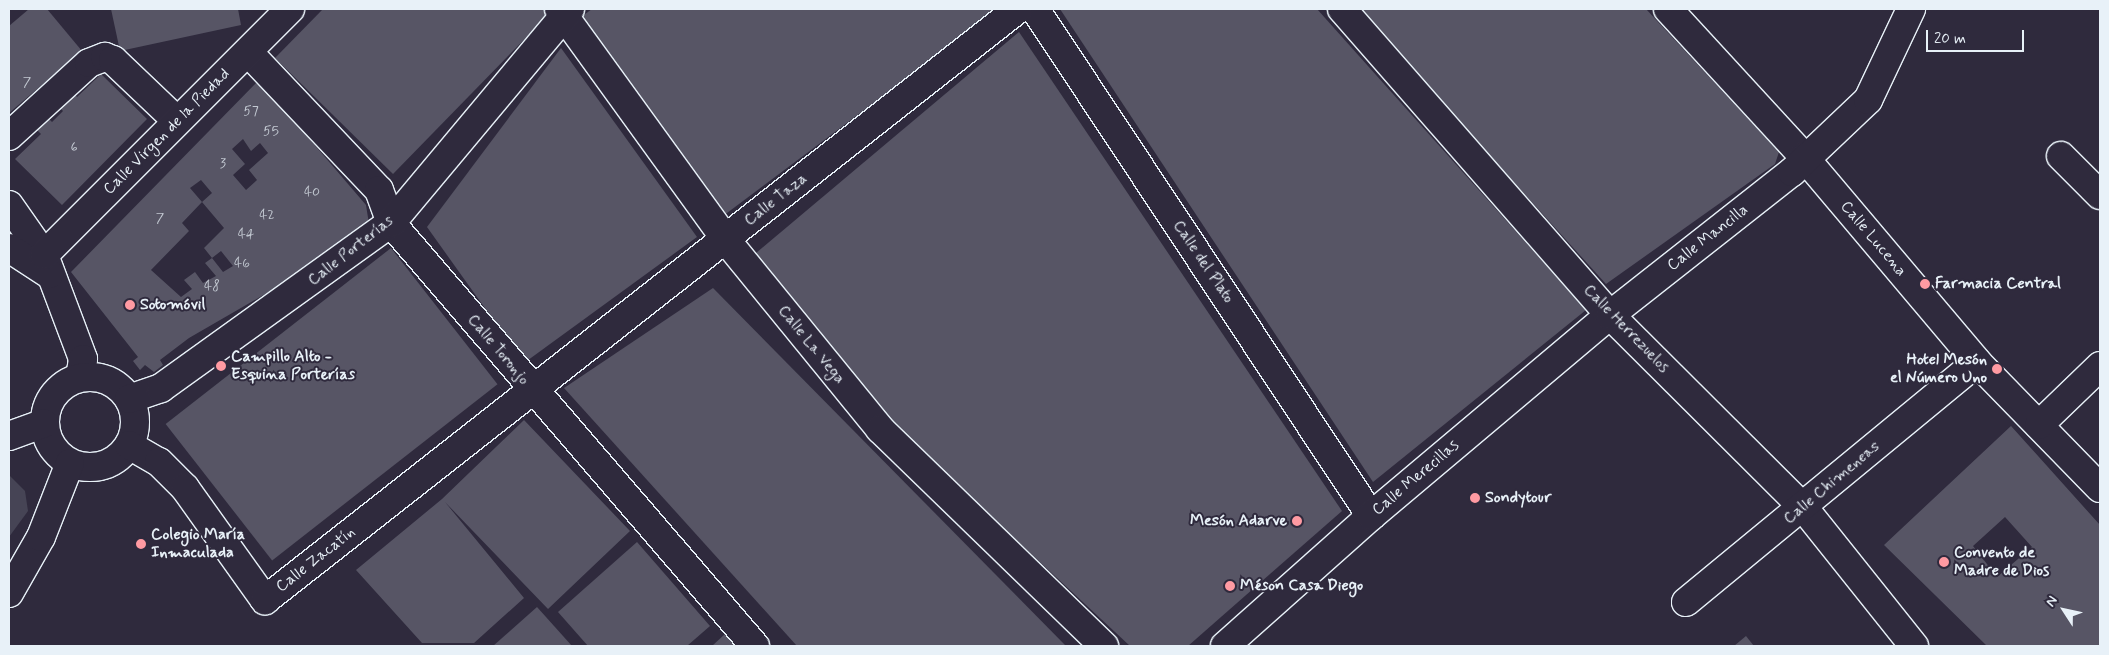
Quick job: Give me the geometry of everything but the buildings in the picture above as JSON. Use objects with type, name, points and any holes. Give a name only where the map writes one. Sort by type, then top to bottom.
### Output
[{"type":"street","name":"Calle Taza","points":[[532,391],[1018,9]]},
{"type":"street","name":"Calle del Plato","points":[[1035,9],[1371,516]]},
{"type":"street","name":"Calle Herrezuelos","points":[[1342,9],[1610,316],[1803,507],[1914,646]]},
{"type":"street","name":"Calle Lucena","points":[[1668,9],[1804,157],[1977,362],[2100,488]]},
{"type":"street","name":"Calle Mancilla","points":[[1610,316],[1792,172],[1804,157],[1868,100],[1911,9]]},
{"type":"street","name":"Calle La Vega","points":[[564,11],[726,240],[880,429],[1104,646]]},
{"type":"street","name":"Calle Porterías","points":[[129,399],[161,388],[391,223],[564,11]]},
{"type":"street","name":"Calle Virgen de la Piedad","points":[[48,266],[177,121],[248,52],[278,13]]},
{"type":"street","name":"Calle Toronjo","points":[[248,52],[379,190],[391,223],[532,391],[754,646]]},
{"type":"street","points":[[9,136],[89,63],[105,57],[113,60],[177,121]]},
{"type":"street","points":[[2061,156],[2100,195]]},
{"type":"street","points":[[9,205],[48,266],[83,359],[80,378]]},
{"type":"street","points":[[9,248],[48,266]]},
{"type":"street","name":"Calle Merecillas","points":[[1225,646],[1371,516],[1610,316]]},
{"type":"street","name":"Calle Chimeneas","points":[[1686,602],[1977,362]]},
{"type":"street","points":[[2040,426],[2100,366]]},
{"type":"street","points":[[80,378],[103,378],[129,399],[137,419],[129,445],[102,466],[70,463],[45,440],[44,423],[55,396],[80,378]]},
{"type":"street","name":"Calle Zacatín","points":[[129,445],[159,462],[184,488],[265,600],[532,391]]},
{"type":"street","points":[[9,436],[44,423]]},
{"type":"street","points":[[9,592],[41,537],[70,463]]},
{"type":"shaded area","points":[[9,475],[25,491],[28,511],[9,537]]},
{"type":"place","name":"Farmacia Central","points":[[1925,284]]},
{"type":"place","name":"Sotomóvil","points":[[130,305]]},
{"type":"place","name":"Campillo Alto - Esquina Porterías","points":[[221,366]]},
{"type":"place","name":"Hotel Mesón el Número Uno","points":[[1997,369]]},
{"type":"place","name":"Sondytour","points":[[1475,498]]},
{"type":"place","name":"Mesón Adarve","points":[[1297,521]]},
{"type":"place","name":"Colegio María Inmaculada","points":[[141,544]]},
{"type":"place","name":"Convento de Madre de Dios","points":[[1944,562]]},
{"type":"place","name":"Méson Casa Diego","points":[[1230,586]]}]
